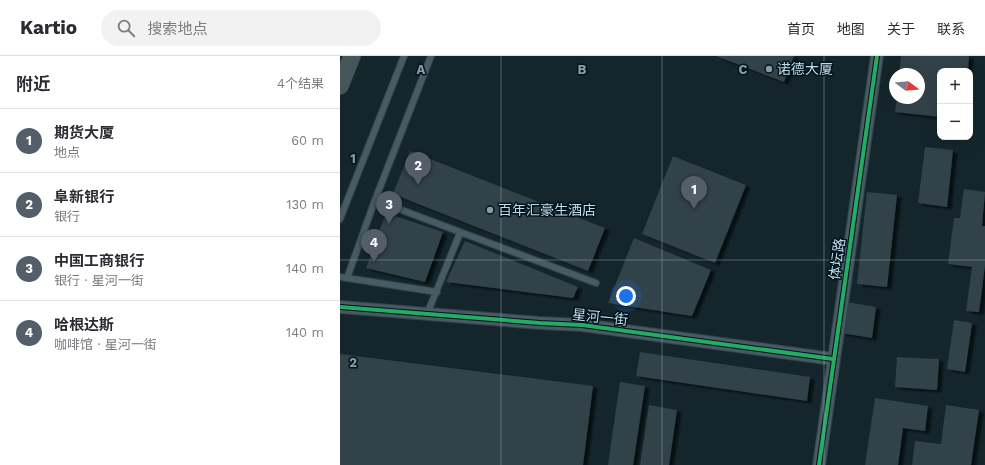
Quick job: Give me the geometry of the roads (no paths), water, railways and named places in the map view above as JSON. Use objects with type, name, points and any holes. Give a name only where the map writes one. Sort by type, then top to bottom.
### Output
[{"type":"main road","points":[[340,86],[352,56]]},
{"type":"street","name":"体坛路","points":[[819,465],[877,56]]},
{"type":"street","name":"星河一街","points":[[340,307],[582,325],[833,359]]},
{"type":"lane","points":[[340,219],[404,56]]},
{"type":"lane","points":[[347,278],[375,200],[431,56]]},
{"type":"lane","points":[[375,200],[596,283]]},
{"type":"lane","points":[[427,314],[460,233]]},
{"type":"lane","points":[[340,277],[437,292]]},
{"type":"place","name":"诺德大厦","points":[[769,69]]},
{"type":"place","name":"阜新银行","points":[[418,185]]},
{"type":"place","name":"期货大厦","points":[[694,209]]},
{"type":"place","name":"百年汇豪生酒店","points":[[490,210]]},
{"type":"place","name":"中国工商银行","points":[[389,224]]},
{"type":"place","name":"哈根达斯","points":[[374,262]]}]
